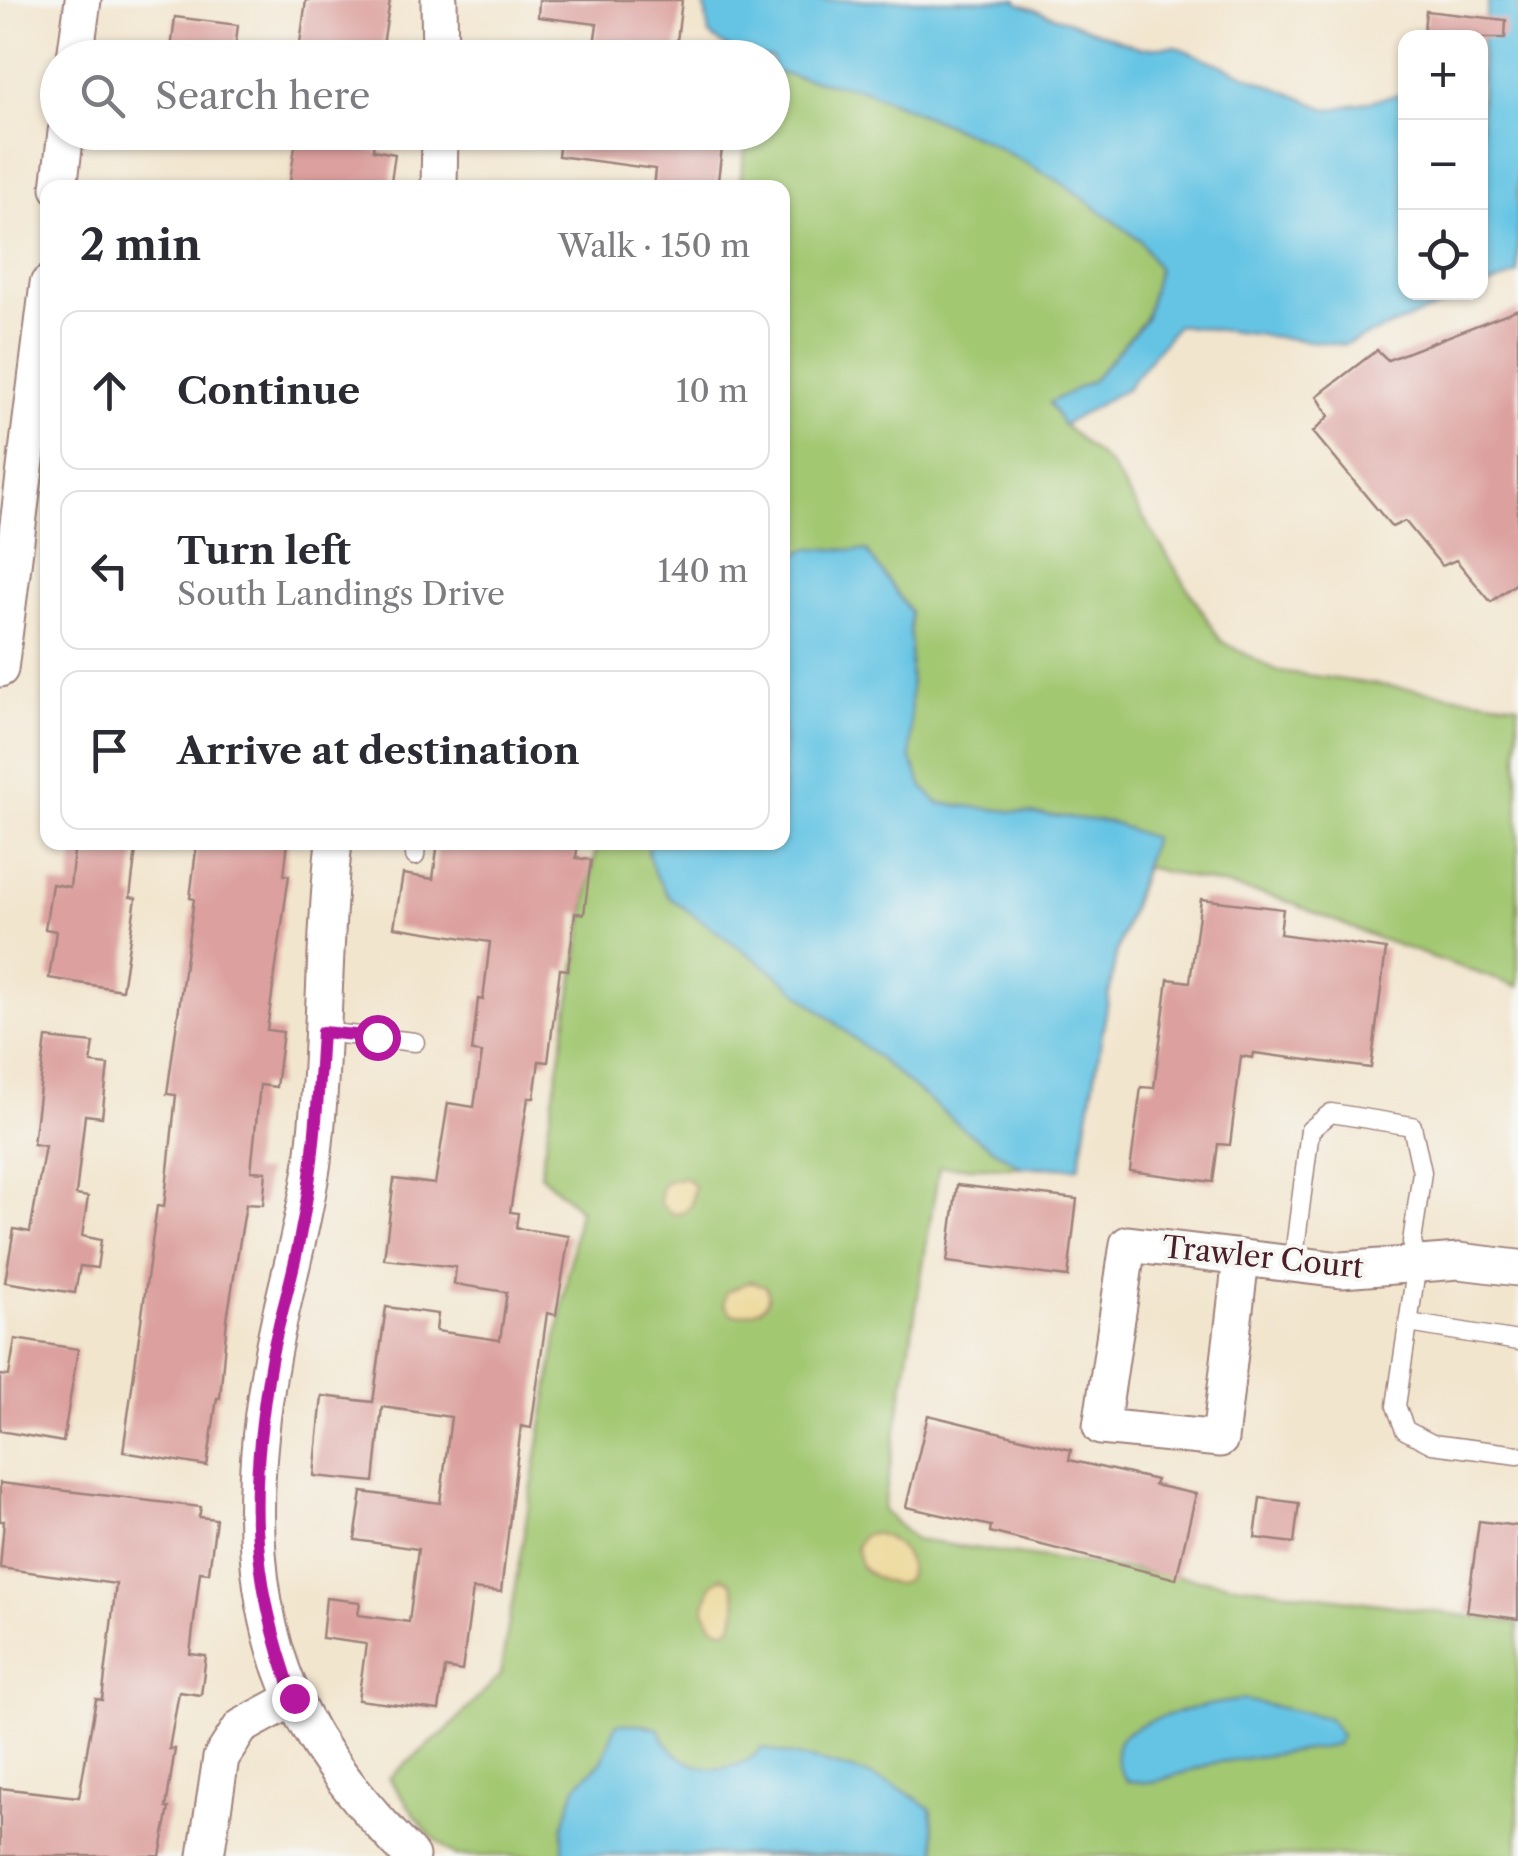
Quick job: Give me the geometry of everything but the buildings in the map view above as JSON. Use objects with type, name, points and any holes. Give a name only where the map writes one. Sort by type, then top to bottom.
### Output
[{"type":"street","points":[[78,40],[82,0]]},
{"type":"street","points":[[440,0],[440,40]]},
{"type":"street","points":[[61,180],[64,150]]},
{"type":"street","points":[[439,180],[440,150]]},
{"type":"street","points":[[0,669],[40,348]]},
{"type":"street","points":[[333,850],[313,1161],[300,1238],[273,1351],[261,1424],[254,1513],[265,1610],[294,1698],[333,1766],[411,1856]]},
{"type":"street","name":"Trawler Court","points":[[1241,1258],[1220,1439],[1101,1428],[1128,1244],[1341,1270],[1417,1263],[1518,1264]]},
{"type":"street","points":[[206,1856],[221,1758],[241,1726],[294,1698]]},
{"type":"lane","points":[[322,1032],[415,1042]]},
{"type":"lane","points":[[1293,1264],[1310,1130],[1331,1113],[1412,1126],[1422,1172],[1412,1242],[1417,1263],[1396,1406],[1405,1430],[1432,1444],[1518,1454]]},
{"type":"lane","points":[[1408,1323],[1518,1341]]},
{"type":"green space","points":[[790,75],[862,89],[984,140],[1064,184],[1140,240],[1158,269],[1145,319],[1093,380],[1050,404],[1063,425],[1111,466],[1221,641],[1278,671],[1518,704],[1518,987],[1278,898],[1145,867],[1116,954],[1079,1167],[939,1167],[883,1511],[915,1540],[1518,1623],[1518,1856],[455,1856],[427,1832],[389,1778],[447,1730],[500,1675],[579,1209],[540,1174],[596,850],[790,850],[790,180],[740,180],[745,150],[790,150]]},
{"type":"sand","points":[[685,1177],[694,1186],[691,1206],[673,1214],[660,1204],[661,1187],[667,1181]]},
{"type":"sand","points":[[751,1281],[766,1286],[767,1300],[753,1312],[732,1314],[724,1304],[726,1292]]},
{"type":"sand","points":[[869,1533],[900,1547],[907,1559],[906,1580],[897,1584],[882,1580],[861,1567],[856,1546]]},
{"type":"sand","points":[[722,1577],[731,1581],[736,1600],[734,1620],[726,1630],[713,1626],[704,1610],[711,1585]]},
{"type":"water","points":[[704,0],[1017,0],[1141,48],[1175,46],[1330,110],[1398,95],[1398,300],[1456,300],[1344,345],[1177,325],[1127,388],[1063,425],[1049,403],[1093,380],[1145,320],[1158,269],[1140,240],[1064,184],[984,140],[862,89],[790,75],[790,40],[716,40],[709,35]]},
{"type":"water","points":[[1489,0],[1518,0],[1518,274],[1488,286],[1488,30],[1484,30]]},
{"type":"water","points":[[811,548],[867,551],[910,612],[911,759],[923,787],[938,803],[1109,822],[1153,838],[1116,954],[1079,1167],[1021,1167],[965,1130],[776,974],[669,897],[655,874],[648,850],[790,850],[790,556]]},
{"type":"water","points":[[1244,1700],[1329,1718],[1341,1736],[1336,1744],[1321,1748],[1213,1763],[1152,1783],[1127,1781],[1116,1748],[1132,1730],[1180,1712]]},
{"type":"water","points":[[616,1724],[659,1729],[677,1755],[705,1767],[735,1765],[762,1748],[872,1776],[931,1809],[937,1854],[563,1856],[563,1828],[576,1786],[602,1761]]},
{"type":"route","points":[[294,1698],[265,1610],[258,1560],[254,1513],[261,1424],[313,1161],[322,1032],[377,1037]]}]
